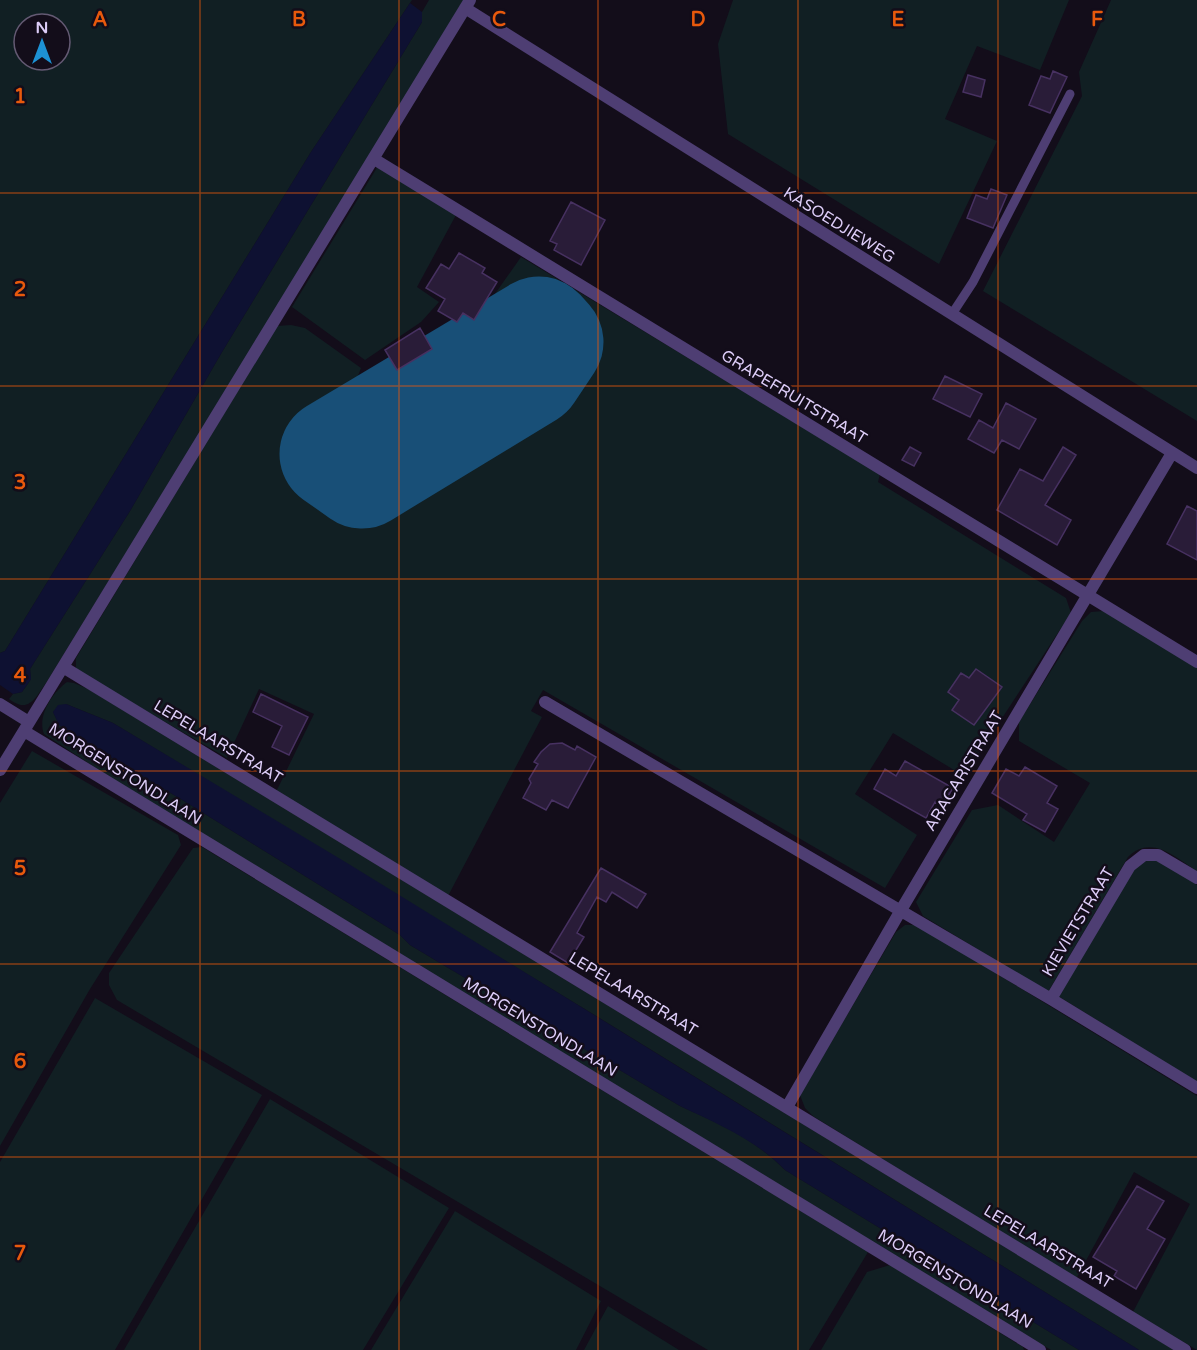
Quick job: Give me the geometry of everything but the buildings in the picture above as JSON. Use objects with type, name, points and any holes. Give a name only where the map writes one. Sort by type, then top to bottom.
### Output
[{"type":"street","points":[[0,770],[467,4]]},
{"type":"street","name":"KASOEDJIEWEG","points":[[467,4],[1197,468]]},
{"type":"street","name":"GRAPEFRUITSTRAAT","points":[[374,159],[1197,662]]},
{"type":"street","name":"ARACARISTRAAT","points":[[787,1107],[1172,453]]},
{"type":"street","name":"LEPELAARSTRAAT","points":[[63,667],[1185,1350]]},
{"type":"street","points":[[545,702],[901,910],[1197,1088]]},
{"type":"street","name":"MORGENSTONDLAAN","points":[[0,704],[26,726],[1040,1350]]},
{"type":"street","name":"KIEVIETSTRAAT","points":[[1051,999],[1130,866],[1144,855],[1158,855],[1197,878]]},
{"type":"lane","points":[[952,314],[973,282],[1070,94]]},
{"type":"shaded area","points":[[0,0],[412,0],[311,152],[5,651],[0,653]]},
{"type":"shaded area","points":[[429,0],[466,0],[46,683],[35,699],[27,704],[22,705],[9,699],[13,694],[22,692],[31,679],[30,669],[130,511],[222,352],[422,22],[422,12]]},
{"type":"shaded area","points":[[733,0],[1069,0],[1040,70],[977,46],[945,119],[997,141],[939,264],[728,134],[718,44]]},
{"type":"shaded area","points":[[1111,0],[1197,0],[1197,421],[983,291],[1082,96],[1079,72]]},
{"type":"shaded area","points":[[410,3],[422,12],[422,22],[222,352],[130,511],[30,669],[31,679],[22,692],[13,694],[0,685],[0,653],[5,651],[311,152]]},
{"type":"shaded area","points":[[378,166],[456,215],[417,287],[439,302],[421,322],[365,360],[292,307]]},
{"type":"shaded area","points":[[521,257],[880,474],[878,482],[1066,598],[1071,613],[964,776],[893,733],[855,794],[917,835],[885,888],[543,690],[531,711],[542,717],[448,896],[276,792],[314,714],[259,689],[227,758],[76,670],[76,658],[277,326],[291,325],[305,328],[361,368],[356,381],[393,415],[329,453],[363,477],[532,373],[554,340],[539,327],[501,351],[471,328]]},
{"type":"shaded area","points":[[1104,611],[1197,667],[1197,871],[1172,854],[1154,848],[1137,850],[1128,857],[1048,992],[923,916],[916,902],[972,810],[998,805],[1054,842],[1090,783],[1019,741],[1019,722],[1082,621],[1091,612]]},
{"type":"shaded area","points":[[67,682],[88,689],[1174,1350],[1139,1350],[588,1011],[113,723],[66,704],[53,712],[59,724],[82,740],[400,935],[410,945],[680,1106],[749,1141],[785,1170],[1079,1350],[1051,1350],[128,789],[44,734],[42,727],[47,705]]},
{"type":"shaded area","points":[[66,704],[113,723],[347,863],[1139,1350],[1079,1350],[785,1170],[749,1141],[680,1106],[410,945],[400,935],[82,740],[59,725],[53,712],[58,705]]},
{"type":"shaded area","points":[[32,751],[178,835],[181,845],[90,989],[0,1146],[0,803]]},
{"type":"shaded area","points":[[202,847],[868,1252],[809,1350],[708,1350],[117,1000],[109,985],[109,973],[193,848]]},
{"type":"shaded area","points":[[1156,860],[1197,885],[1197,1082],[1058,996],[1133,868],[1146,861]]},
{"type":"shaded area","points":[[905,925],[917,925],[1197,1096],[1197,1350],[1133,1312],[1190,1204],[1134,1172],[1076,1279],[813,1116],[805,1108],[800,1095],[896,932]]},
{"type":"shaded area","points":[[95,998],[262,1095],[115,1350],[0,1350],[0,1162]]},
{"type":"shaded area","points":[[270,1099],[449,1208],[363,1350],[124,1350]]},
{"type":"shaded area","points":[[455,1211],[601,1301],[576,1350],[371,1350]]},
{"type":"shaded area","points":[[890,1265],[1023,1347],[1024,1350],[821,1350],[867,1272]]},
{"type":"shaded area","points":[[608,1306],[679,1350],[584,1350]]},
{"type":"runway","points":[[539,332],[548,342],[528,372],[362,473],[335,454],[539,332]]}]
